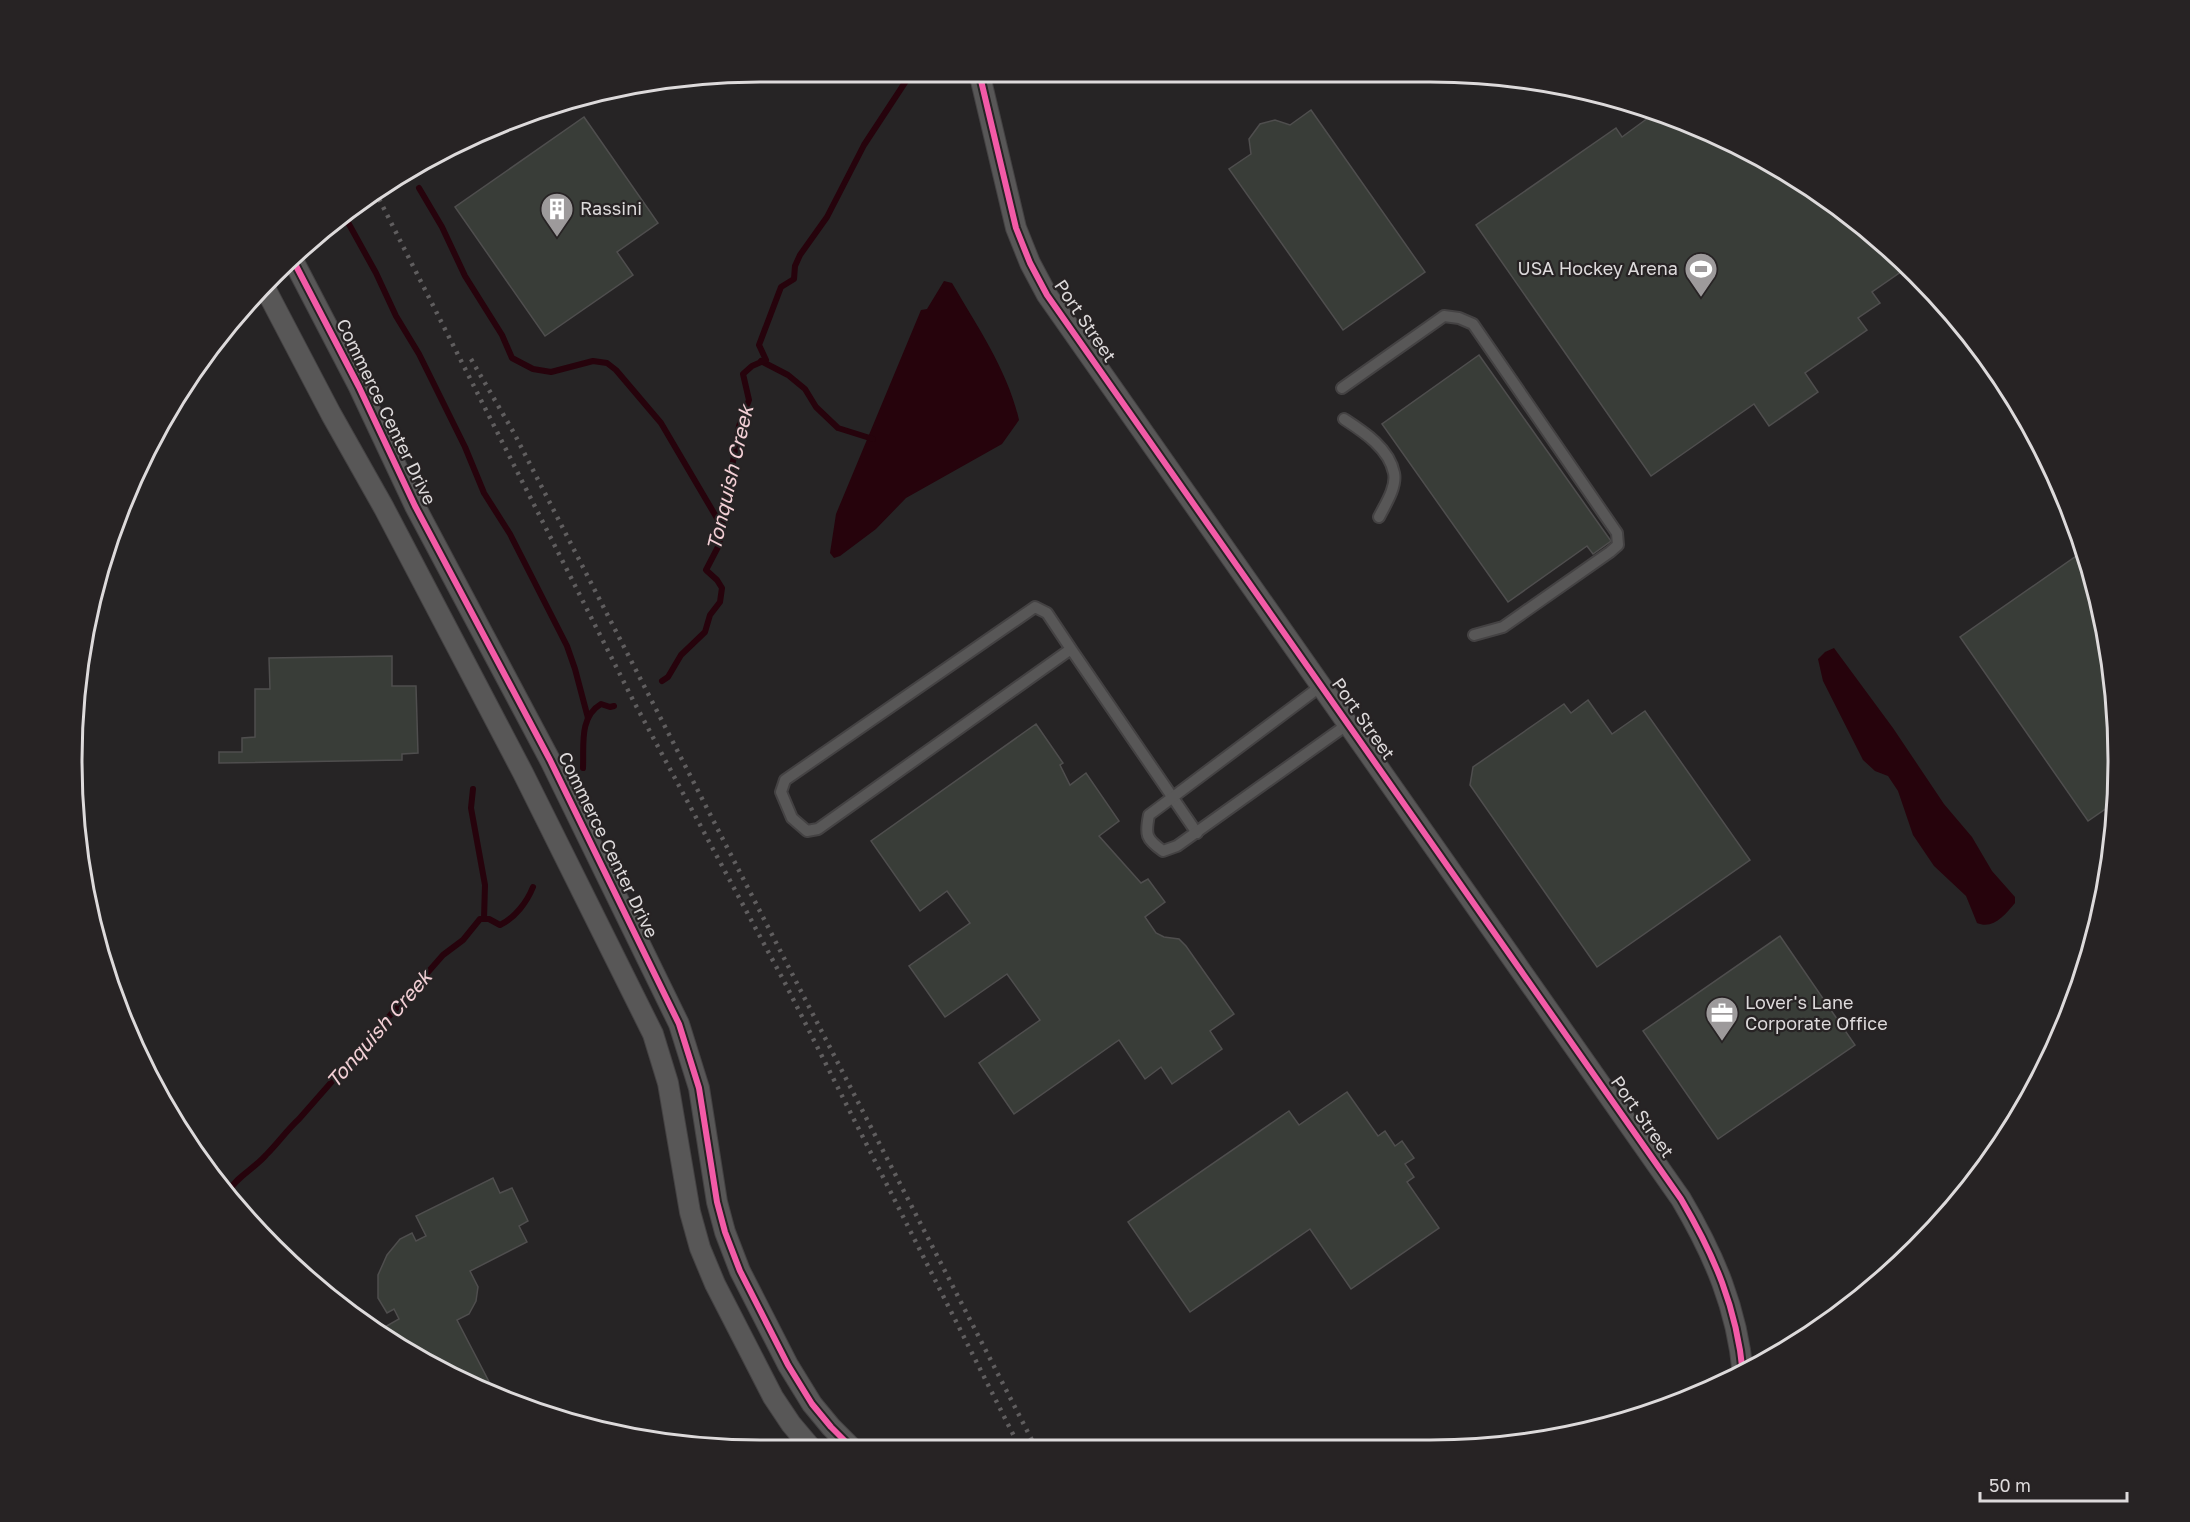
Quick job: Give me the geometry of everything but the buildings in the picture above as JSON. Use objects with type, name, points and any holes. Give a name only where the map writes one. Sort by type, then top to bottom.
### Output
[{"type":"street","name":"Port Street","points":[[981,82],[1016,228],[1030,263],[1047,295],[1681,1199],[1701,1231],[1716,1264],[1736,1329],[1741,1363]]},
{"type":"street","name":"Commerce Center Drive","points":[[297,267],[359,387],[415,506],[550,760],[679,1024],[699,1088],[717,1202],[725,1232],[740,1271],[812,1404],[844,1440]]},
{"type":"street","points":[[269,295],[524,773],[653,1034],[668,1083],[690,1212],[700,1248],[715,1284],[773,1397],[790,1424],[804,1440]]},
{"type":"street","points":[[524,773],[550,760]]},
{"type":"lane","points":[[1342,388],[1444,316],[1459,318],[1473,324],[1617,533],[1618,544],[1610,552],[1503,627],[1474,635]]},
{"type":"lane","points":[[1344,418],[1372,437],[1395,474],[1391,492],[1379,518]]},
{"type":"lane","points":[[1071,649],[818,829],[807,831],[792,818],[781,792],[785,780],[1035,607],[1047,614],[1173,797],[1197,833]]},
{"type":"lane","points":[[1321,686],[1149,815],[1146,831],[1151,842],[1163,850],[1177,846],[1348,724]]},
{"type":"shaded area","points":[[944,281],[952,283],[991,349],[1000,366],[1019,420],[1002,444],[906,498],[876,529],[834,558],[830,553],[836,514],[921,310],[927,309]]},
{"type":"shaded area","points":[[1834,648],[1893,728],[1944,804],[1972,837],[1992,871],[2015,897],[2015,903],[1993,923],[1983,925],[1977,923],[1966,896],[1934,866],[1913,835],[1898,791],[1888,776],[1875,771],[1863,760],[1823,681],[1818,659],[1825,652]]},
{"type":"waterway","name":"Tonquish Creek","points":[[662,681],[668,677],[681,655],[705,632],[710,615],[720,602],[722,588],[706,570],[719,545],[739,426],[749,400],[743,374],[752,366],[766,360],[759,345],[781,287],[794,279],[795,266],[800,255],[827,217],[864,145],[905,82]]},
{"type":"waterway","points":[[419,188],[442,227],[465,276],[502,335],[512,358],[533,369],[551,372],[593,361],[607,363],[616,370],[661,423],[721,525]]},
{"type":"waterway","points":[[348,223],[376,273],[396,316],[419,354],[465,447],[484,493],[510,534],[567,646],[588,718]]},
{"type":"waterway","points":[[761,361],[788,375],[805,389],[816,407],[838,428],[873,439]]},
{"type":"waterway","name":"Tonquish Creek","points":[[583,768],[584,732],[589,716],[601,704],[614,706]]},
{"type":"waterway","points":[[473,789],[471,808],[485,885],[484,919]]},
{"type":"waterway","name":"Tonquish Creek","points":[[233,1186],[261,1160],[299,1119],[443,955],[463,940],[480,919],[489,919],[500,925],[511,918],[524,904],[533,887]]},
{"type":"railway","points":[[380,200],[634,702],[785,983],[1016,1440]]},
{"type":"railway","points":[[471,359],[514,433],[1032,1440]]},
{"type":"cycle path","points":[[981,82],[1016,228],[1030,263],[1047,295],[1681,1199],[1704,1241],[1722,1283],[1735,1327],[1742,1363]]},
{"type":"cycle path","points":[[297,267],[359,387],[415,506],[550,760],[679,1024],[699,1088],[717,1202],[725,1232],[740,1271],[788,1365],[812,1404],[844,1440]]},
{"type":"place","name":"Rassini","points":[[557,238]]},
{"type":"place","name":"USA Hockey Arena","points":[[1701,298]]},
{"type":"place","name":"Lover's Lane Corporate Office","points":[[1722,1042]]}]
